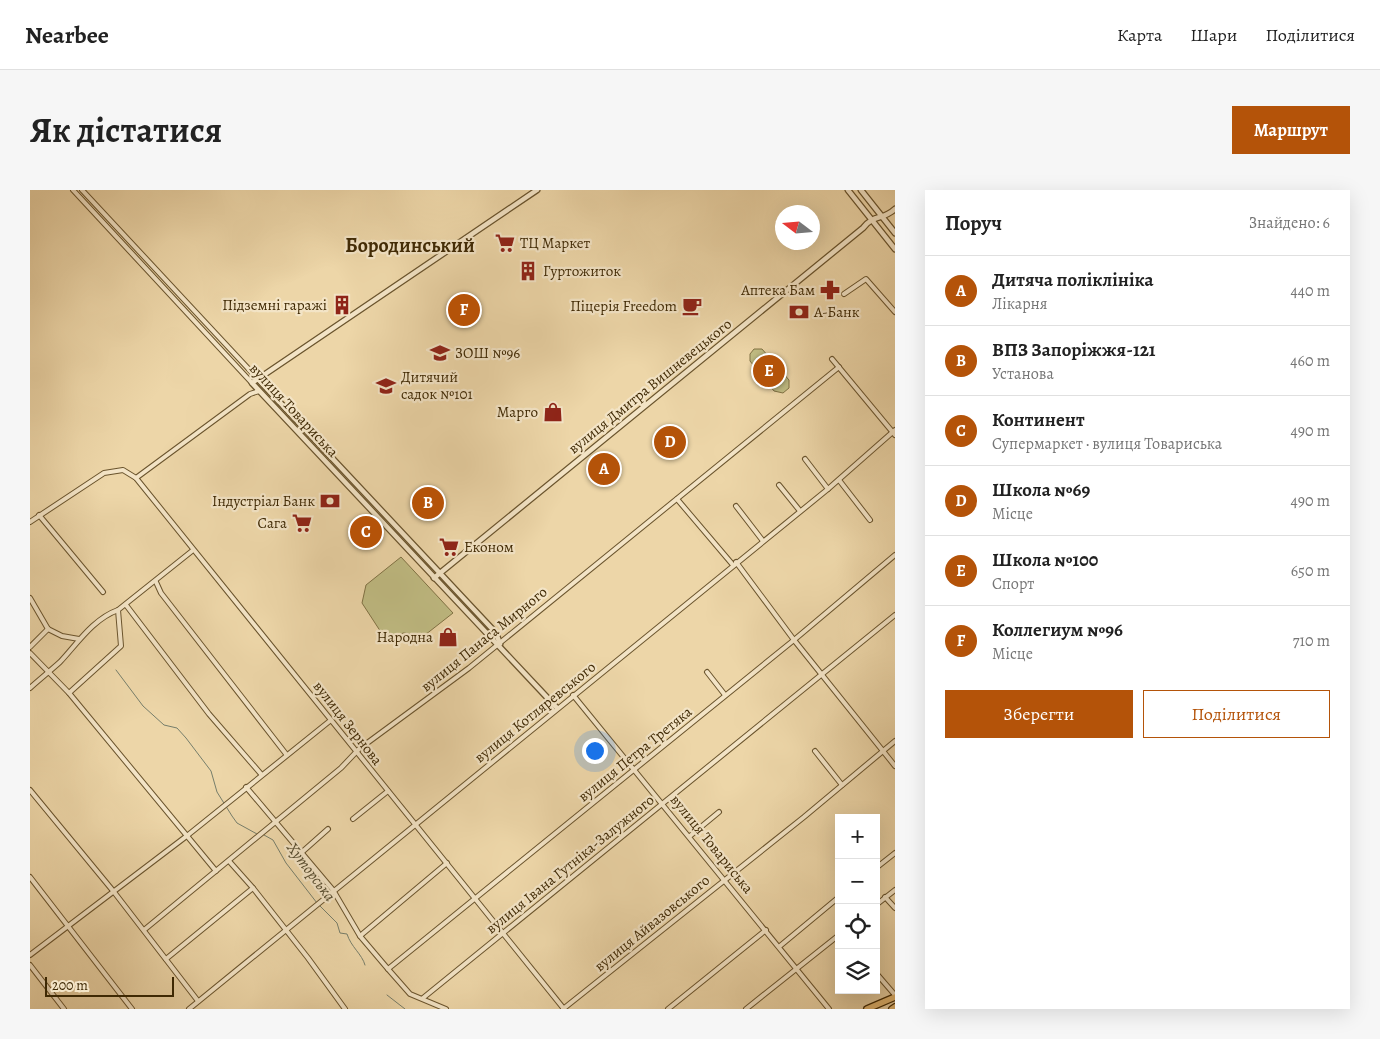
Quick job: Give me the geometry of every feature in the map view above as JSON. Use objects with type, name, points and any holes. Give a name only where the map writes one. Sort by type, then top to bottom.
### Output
[{"type":"main road","points":[[867,1009],[895,996]]},
{"type":"street","name":"вулиця Товариська","points":[[73,190],[423,567],[492,639],[500,644],[557,708]]},
{"type":"street","name":"вулиця Товариська","points":[[82,190],[447,579],[496,633],[500,644]]},
{"type":"street","points":[[252,383],[537,190]]},
{"type":"street","points":[[848,190],[895,249]]},
{"type":"street","points":[[861,190],[895,233]]},
{"type":"street","points":[[871,218],[882,217],[895,209]]},
{"type":"street","name":"вулиця Дмитра Вишневецького","points":[[434,578],[863,228],[871,218]]},
{"type":"street","points":[[844,294],[866,279],[895,312]]},
{"type":"street","points":[[198,325],[203,320]]},
{"type":"street","points":[[832,359],[894,432]]},
{"type":"street","name":"вулиця Панаса Мирного","points":[[144,930],[342,768],[356,753],[500,644],[542,607],[839,367]]},
{"type":"street","points":[[30,522],[104,474],[123,470],[136,478],[250,394],[259,391]]},
{"type":"street","name":"вулиця Котляревського","points":[[189,1009],[839,480],[894,432]]},
{"type":"street","points":[[805,459],[828,489]]},
{"type":"street","name":"вулиця Зернова","points":[[136,478],[192,551],[475,897],[564,1009]]},
{"type":"street","points":[[839,480],[870,520]]},
{"type":"street","points":[[779,485],[800,511]]},
{"type":"street","points":[[677,499],[735,564],[895,766]]},
{"type":"street","points":[[736,506],[763,541]]},
{"type":"street","points":[[39,515],[103,592]]},
{"type":"street","points":[[30,688],[105,617],[126,605],[192,551]]},
{"type":"street","name":"вулиця Петра Третяка","points":[[388,969],[794,640],[895,555]]},
{"type":"street","points":[[423,567],[428,567],[429,562]]},
{"type":"street","points":[[156,582],[161,593],[286,754]]},
{"type":"street","points":[[30,598],[48,629],[62,636],[79,640]]},
{"type":"street","points":[[126,605],[209,714],[261,774]]},
{"type":"street","points":[[69,693],[121,646],[118,610]]},
{"type":"street","name":"вулиця Івана Гутніка-Залужного","points":[[423,998],[895,614]]},
{"type":"street","points":[[30,647],[48,629]]},
{"type":"street","points":[[30,653],[69,693],[216,871]]},
{"type":"street","points":[[707,672],[725,695]]},
{"type":"street","name":"вулиця Товариська","points":[[573,695],[780,946],[829,1009]]},
{"type":"street","points":[[30,955],[188,835],[246,786],[331,720]]},
{"type":"street","name":"вулиця Айвазовського","points":[[564,1009],[895,742]]},
{"type":"street","points":[[815,752],[842,785]]},
{"type":"street","points":[[246,786],[333,890],[360,936],[410,994],[446,1009]]},
{"type":"street","points":[[30,790],[114,892],[198,1001]]},
{"type":"street","points":[[353,819],[388,791]]},
{"type":"street","points":[[690,836],[720,812]]},
{"type":"street","points":[[301,853],[328,829]]},
{"type":"street","points":[[880,865],[895,853]]},
{"type":"street","points":[[229,860],[286,929],[344,1009]]},
{"type":"street","points":[[360,936],[447,863]]},
{"type":"street","points":[[30,876],[132,1009]]},
{"type":"street","points":[[166,959],[252,888]]},
{"type":"street","points":[[880,901],[895,890]]},
{"type":"street","points":[[885,897],[895,908]]},
{"type":"street","points":[[780,946],[835,901]]},
{"type":"street","points":[[668,1009],[766,930]]},
{"type":"street","points":[[746,1009],[835,938]]},
{"type":"street","points":[[30,965],[64,1009]]},
{"type":"street","points":[[880,978],[895,996]]},
{"type":"street","points":[[888,1000],[893,1008]]},
{"type":"shaded area","points":[[754,349],[762,349],[789,380],[789,388],[783,393],[774,391],[750,361],[750,354]]},
{"type":"shaded area","points":[[401,557],[453,613],[425,635],[403,633],[388,643],[362,603],[366,585]]},
{"type":"waterway","name":"Хуторська","points":[[116,670],[143,706],[164,725],[177,728],[186,738],[211,771],[217,792],[237,823],[257,834]]},
{"type":"waterway","name":"Хуторська","points":[[264,835],[273,840],[286,863],[317,903]]},
{"type":"waterway","name":"Хуторська","points":[[320,906],[337,923],[340,933],[347,934],[365,965]]},
{"type":"waterway","name":"Хуторська","points":[[387,995],[405,1009]]},
{"type":"place","name":"ТЦ Маркет","points":[[505,243]]},
{"type":"place","name":"Гуртожиток","points":[[528,271]]},
{"type":"place","name":"Аптека Бам","points":[[830,290]]},
{"type":"place","name":"Підземні гаражі","points":[[342,305]]},
{"type":"place","name":"Піцерія Freedom","points":[[692,306]]},
{"type":"place","name":"Коллегиум №96","points":[[464,310]]},
{"type":"place","name":"А-Банк","points":[[799,312]]},
{"type":"place","name":"ЗОШ №96","points":[[440,353]]},
{"type":"place","name":"Школа №100","points":[[769,371]]},
{"type":"place","name":"Дитячий садок №101","points":[[386,386]]},
{"type":"place","name":"Марго","points":[[553,412]]},
{"type":"place","name":"Школа №69","points":[[670,442]]},
{"type":"place","name":"Дитяча поліклініка","points":[[604,469]]},
{"type":"place","name":"Індустріал Банк","points":[[330,501]]},
{"type":"place","name":"ВПЗ Запоріжжя-121","points":[[428,503]]},
{"type":"place","name":"Сага","points":[[302,523]]},
{"type":"place","name":"Континент","points":[[366,532]]},
{"type":"place","name":"Економ","points":[[449,547]]},
{"type":"place","name":"Народна","points":[[448,637]]},
{"type":"district","name":"Бородинський","points":[[410,245]]}]
